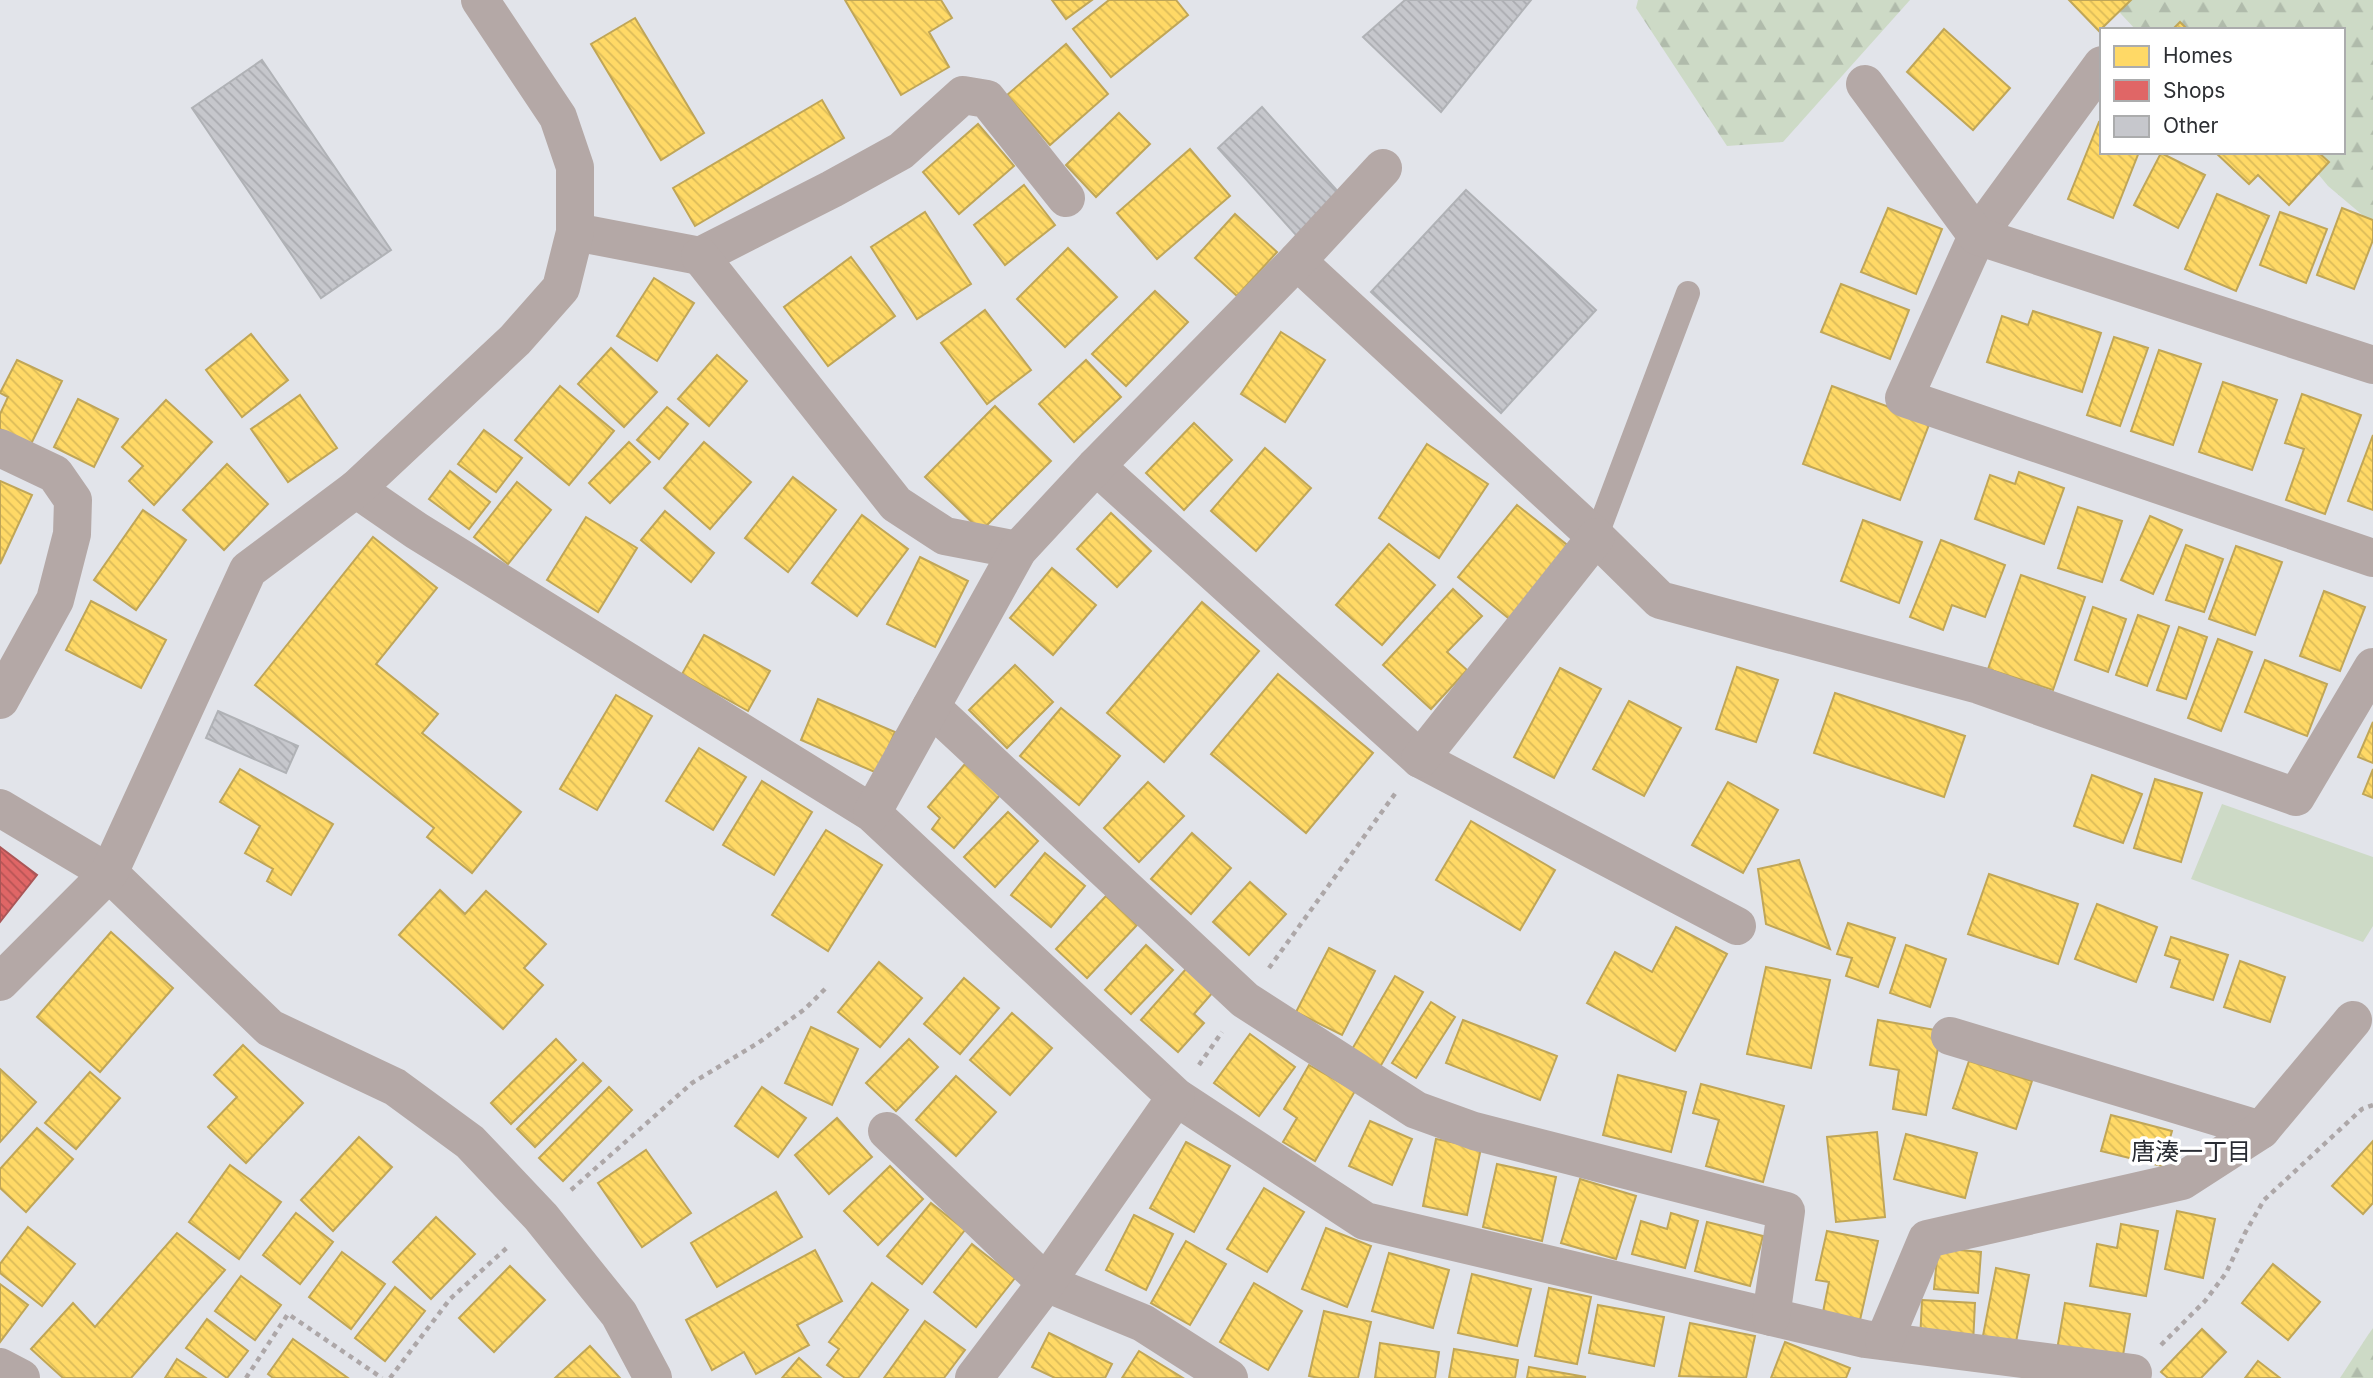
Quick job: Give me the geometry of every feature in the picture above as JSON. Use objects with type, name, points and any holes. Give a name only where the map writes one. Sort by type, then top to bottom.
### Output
[{"type":"street","points":[[0,982],[109,873],[248,570],[356,489],[515,340],[561,288],[575,232],[575,167],[558,117],[480,0]]},
{"type":"street","points":[[2100,68],[1977,236],[1904,398],[2373,558]]},
{"type":"street","points":[[1865,84],[1977,236],[2373,365]]},
{"type":"street","points":[[575,232],[699,256],[901,151],[963,95],[987,99],[1066,198]]},
{"type":"street","points":[[872,813],[1018,550],[1383,168]]},
{"type":"street","points":[[699,256],[896,504],[944,536],[1018,550]]},
{"type":"street","points":[[1297,261],[1597,537],[1660,600],[1979,685],[2296,797],[2373,667]]},
{"type":"street","points":[[0,448],[55,474],[73,500],[72,534],[55,600],[0,700]]},
{"type":"street","points":[[1096,466],[1420,759],[1737,926]]},
{"type":"street","points":[[356,489],[417,531],[872,813],[1176,1097],[1364,1221],[1884,1342],[2133,1373]]},
{"type":"street","points":[[1420,759],[1597,537]]},
{"type":"street","points":[[931,707],[1245,1000],[1416,1110],[1474,1130],[1786,1211],[1771,1317]]},
{"type":"street","points":[[0,808],[109,873],[270,1028],[396,1087],[470,1142],[541,1217],[619,1314],[653,1378]]},
{"type":"street","points":[[1884,1342],[1927,1239],[2182,1181],[2261,1130],[2353,1020]]},
{"type":"street","points":[[1950,1036],[2261,1130]]},
{"type":"street","points":[[974,1378],[1046,1283],[1176,1097]]},
{"type":"street","points":[[887,1131],[1046,1283],[1143,1323],[1229,1378]]},
{"type":"street","points":[[0,1367],[21,1378]]},
{"type":"lane","points":[[1597,537],[1688,293]]},
{"type":"path","points":[[1176,1097],[1420,759]]},
{"type":"path","points":[[390,1378],[450,1299],[541,1217],[692,1083],[768,1036],[805,1009],[827,987]]},
{"type":"path","points":[[2133,1373],[2205,1301],[2226,1273],[2264,1200],[2361,1108],[2373,1105]]},
{"type":"path","points":[[246,1378],[288,1314],[382,1378]]},
{"type":"green space","points":[[1638,0],[1910,0],[1783,142],[1727,146],[1636,8]]},
{"type":"green space","points":[[2108,0],[2373,0],[2373,224],[2328,186],[2302,154],[2345,154],[2345,28],[2134,28]]},
{"type":"green space","points":[[2222,804],[2373,857],[2373,926],[2363,942],[2191,879]]},
{"type":"green space","points":[[2373,1328],[2373,1378],[2340,1378],[2368,1335]]},
{"type":"building: Homes","points":[[845,0],[941,0],[952,18],[929,32],[949,67],[901,95]]},
{"type":"building: Homes","points":[[1052,0],[1092,0],[1066,19]]},
{"type":"building: Homes","points":[[1109,0],[1176,0],[1188,15],[1111,77],[1073,29]]},
{"type":"building: Homes","points":[[2069,0],[2131,0],[2100,28],[2099,31]]},
{"type":"building: Homes","points":[[635,18],[704,133],[661,160],[591,44]]},
{"type":"building: Homes","points":[[2180,22],[2186,28],[2174,28]]},
{"type":"building: Homes","points":[[1944,29],[2010,88],[1973,130],[1907,72]]},
{"type":"building: Homes","points":[[1066,44],[1108,94],[1050,145],[1007,95]]},
{"type":"building: Homes","points":[[822,100],[844,138],[695,226],[673,188]]},
{"type":"building: Homes","points":[[1119,113],[1150,144],[1096,197],[1066,165]]},
{"type":"building: Homes","points":[[2099,122],[2100,154],[2138,154],[2113,218],[2068,199]]},
{"type":"building: Homes","points":[[978,124],[1014,166],[959,214],[923,172]]},
{"type":"building: Homes","points":[[1190,149],[1230,196],[1157,259],[1117,213]]},
{"type":"building: Homes","points":[[2160,154],[2205,175],[2178,228],[2134,205]]},
{"type":"building: Homes","points":[[2217,154],[2320,154],[2329,162],[2289,205],[2258,175],[2249,184]]},
{"type":"building: Homes","points":[[1024,185],[1055,225],[1005,265],[974,225]]},
{"type":"building: Homes","points":[[2217,194],[2269,216],[2236,291],[2185,269]]},
{"type":"building: Homes","points":[[1888,208],[1942,229],[1916,294],[1861,272]]},
{"type":"building: Homes","points":[[2342,208],[2373,220],[2373,240],[2354,289],[2317,275]]},
{"type":"building: Homes","points":[[925,212],[971,284],[917,319],[871,247]]},
{"type":"building: Homes","points":[[2280,212],[2327,229],[2306,283],[2260,265]]},
{"type":"building: Homes","points":[[1235,214],[1277,252],[1237,296],[1195,258]]},
{"type":"building: Homes","points":[[1068,248],[1117,297],[1065,347],[1017,299]]},
{"type":"building: Homes","points":[[851,257],[895,316],[828,366],[784,307]]},
{"type":"building: Homes","points":[[654,278],[694,303],[657,361],[617,336]]},
{"type":"building: Homes","points":[[1841,284],[1909,310],[1890,359],[1821,332]]},
{"type":"building: Homes","points":[[1155,291],[1188,322],[1126,386],[1092,354]]},
{"type":"building: Homes","points":[[985,310],[1031,370],[987,404],[941,343]]},
{"type":"building: Homes","points":[[2033,311],[2101,333],[2082,392],[1987,362],[2002,316],[2028,325]]},
{"type":"building: Homes","points":[[1281,332],[1325,360],[1285,422],[1241,394]]},
{"type":"building: Homes","points":[[251,334],[288,380],[242,417],[206,370]]},
{"type":"building: Homes","points":[[2114,337],[2148,348],[2120,426],[2087,415]]},
{"type":"building: Homes","points":[[611,348],[657,392],[624,427],[578,384]]},
{"type":"building: Homes","points":[[2159,350],[2201,364],[2173,445],[2131,431]]},
{"type":"building: Homes","points":[[717,355],[747,381],[709,426],[678,399]]},
{"type":"building: Homes","points":[[17,360],[62,381],[31,444],[0,429],[0,414],[8,397],[0,393]]},
{"type":"building: Homes","points":[[1086,360],[1121,397],[1074,442],[1039,404]]},
{"type":"building: Homes","points":[[2223,382],[2277,400],[2252,470],[2199,452]]},
{"type":"building: Homes","points":[[560,386],[614,431],[569,485],[515,440]]},
{"type":"building: Homes","points":[[1832,386],[1930,422],[1900,500],[1803,464]]},
{"type":"building: Homes","points":[[2302,394],[2361,415],[2325,514],[2286,500],[2304,449],[2285,443]]},
{"type":"building: Homes","points":[[300,395],[337,448],[288,482],[251,429]]},
{"type":"building: Homes","points":[[78,399],[118,419],[94,467],[54,447]]},
{"type":"building: Homes","points":[[166,400],[212,442],[154,505],[129,481],[143,466],[122,447]]},
{"type":"building: Homes","points":[[995,406],[1051,461],[981,531],[925,477]]},
{"type":"building: Homes","points":[[667,407],[688,424],[659,459],[637,440]]},
{"type":"building: Homes","points":[[1194,423],[1232,460],[1184,510],[1146,473]]},
{"type":"building: Homes","points":[[484,430],[522,458],[496,492],[458,464]]},
{"type":"building: Homes","points":[[2373,435],[2373,510],[2348,501]]},
{"type":"building: Homes","points":[[629,442],[650,462],[610,503],[589,483]]},
{"type":"building: Homes","points":[[704,442],[751,482],[710,529],[664,488]]},
{"type":"building: Homes","points":[[1427,444],[1488,484],[1439,558],[1379,518]]},
{"type":"building: Homes","points":[[1265,448],[1311,488],[1256,551],[1211,511]]},
{"type":"building: Homes","points":[[227,464],[268,504],[224,550],[183,510]]},
{"type":"building: Homes","points":[[450,471],[490,502],[469,529],[429,499]]},
{"type":"building: Homes","points":[[2019,472],[2064,488],[2044,544],[1975,519],[1990,475],[2015,484]]},
{"type":"building: Homes","points":[[793,477],[836,510],[788,572],[745,538]]},
{"type":"building: Homes","points":[[0,481],[32,495],[0,564]]},
{"type":"building: Homes","points":[[517,482],[551,510],[508,564],[474,537]]},
{"type":"building: Homes","points":[[1517,505],[1571,548],[1512,621],[1458,577]]},
{"type":"building: Homes","points":[[2078,507],[2122,521],[2102,582],[2058,568]]},
{"type":"building: Homes","points":[[143,510],[186,540],[136,610],[94,580]]},
{"type":"building: Homes","points":[[665,511],[714,553],[691,582],[641,540]]},
{"type":"building: Homes","points":[[1111,513],[1151,551],[1117,587],[1077,549]]},
{"type":"building: Homes","points":[[862,515],[908,549],[857,616],[812,583]]},
{"type":"building: Homes","points":[[2150,516],[2182,530],[2153,594],[2121,580]]},
{"type":"building: Homes","points":[[586,517],[637,548],[598,612],[547,580]]},
{"type":"building: Homes","points":[[1863,520],[1922,542],[1899,603],[1841,581]]},
{"type":"building: Homes","points":[[373,537],[437,588],[376,664],[438,714],[422,733],[521,812],[472,873],[427,837],[434,828],[255,685]]},
{"type":"building: Homes","points":[[1941,540],[2005,565],[1985,617],[1952,605],[1943,630],[1910,617]]},
{"type":"building: Homes","points":[[1389,544],[1435,585],[1382,645],[1336,605]]},
{"type":"building: Homes","points":[[2186,545],[2223,559],[2204,612],[2166,600]]},
{"type":"building: Homes","points":[[2236,546],[2282,562],[2255,635],[2209,619]]},
{"type":"building: Homes","points":[[920,557],[968,581],[935,647],[887,624]]},
{"type":"building: Homes","points":[[1052,568],[1096,605],[1053,655],[1010,618]]},
{"type":"building: Homes","points":[[2021,575],[2085,597],[2053,690],[1988,669]]},
{"type":"building: Homes","points":[[1453,589],[1482,616],[1447,652],[1467,670],[1431,709],[1383,665]]},
{"type":"building: Homes","points":[[2324,591],[2365,607],[2340,671],[2300,656]]},
{"type":"building: Homes","points":[[91,601],[166,640],[141,688],[66,650]]},
{"type":"building: Homes","points":[[1202,602],[1259,651],[1164,762],[1107,713]]},
{"type":"building: Homes","points":[[2093,607],[2126,619],[2108,672],[2075,660]]},
{"type":"building: Homes","points":[[2138,615],[2169,626],[2147,686],[2116,675]]},
{"type":"building: Homes","points":[[2179,627],[2207,637],[2186,699],[2157,690]]},
{"type":"building: Homes","points":[[704,635],[770,671],[748,711],[682,674]]},
{"type":"building: Homes","points":[[2218,639],[2252,652],[2221,731],[2188,718]]},
{"type":"building: Homes","points":[[2265,660],[2327,684],[2307,736],[2245,712]]},
{"type":"building: Homes","points":[[1015,665],[1053,702],[1007,748],[969,710]]},
{"type":"building: Homes","points":[[1737,667],[1778,680],[1756,742],[1716,729]]},
{"type":"building: Homes","points":[[1560,668],[1601,689],[1554,778],[1514,757]]},
{"type":"building: Homes","points":[[1278,674],[1373,753],[1306,833],[1211,754]]},
{"type":"building: Homes","points":[[1835,693],[1965,736],[1944,797],[1814,753]]},
{"type":"building: Homes","points":[[616,695],[652,716],[597,810],[560,789]]},
{"type":"building: Homes","points":[[818,699],[895,732],[877,773],[801,740]]},
{"type":"building: Homes","points":[[1629,701],[1681,728],[1644,796],[1593,769]]},
{"type":"building: Homes","points":[[1061,708],[1120,756],[1079,805],[1020,756]]},
{"type":"building: Homes","points":[[2373,722],[2373,763],[2358,757]]},
{"type":"building: Homes","points":[[699,748],[746,777],[713,830],[666,801]]},
{"type":"building: Homes","points":[[965,764],[1000,795],[954,848],[932,829],[940,818],[928,807]]},
{"type":"building: Homes","points":[[240,769],[333,824],[291,895],[267,881],[273,869],[245,853],[260,826],[220,802]]},
{"type":"building: Homes","points":[[2373,769],[2373,798],[2363,794]]},
{"type":"building: Homes","points":[[2092,775],[2142,794],[2123,843],[2074,826]]},
{"type":"building: Homes","points":[[2155,779],[2202,793],[2181,862],[2134,848]]},
{"type":"building: Homes","points":[[762,781],[812,812],[774,875],[723,845]]},
{"type":"building: Homes","points":[[1148,782],[1184,816],[1139,862],[1104,828]]},
{"type":"building: Homes","points":[[1728,782],[1778,810],[1743,873],[1692,845]]},
{"type":"building: Homes","points":[[1008,812],[1038,841],[995,887],[964,857]]},
{"type":"building: Homes","points":[[1471,821],[1555,870],[1520,930],[1436,880]]},
{"type":"building: Homes","points":[[826,830],[882,865],[828,951],[772,915]]},
{"type":"building: Homes","points":[[1192,833],[1231,868],[1191,914],[1151,879]]},
{"type":"building: Homes","points":[[1045,853],[1085,886],[1051,927],[1011,895]]},
{"type":"building: Homes","points":[[1799,860],[1830,949],[1766,924],[1758,869]]},
{"type":"building: Homes","points":[[1989,874],[2078,904],[2058,964],[1968,934]]},
{"type":"building: Homes","points":[[1250,882],[1286,914],[1249,955],[1213,922]]},
{"type":"building: Homes","points":[[440,890],[465,914],[486,891],[546,944],[524,968],[543,985],[503,1029],[399,935]]},
{"type":"building: Homes","points":[[1106,896],[1137,925],[1087,978],[1056,949]]},
{"type":"building: Homes","points":[[2097,904],[2157,927],[2136,982],[2075,959]]},
{"type":"building: Homes","points":[[1848,923],[1895,938],[1878,987],[1846,976],[1852,958],[1837,954]]},
{"type":"building: Homes","points":[[1676,927],[1727,954],[1675,1051],[1587,1003],[1615,952],[1652,972]]},
{"type":"building: Homes","points":[[111,932],[173,988],[100,1072],[37,1017]]},
{"type":"building: Homes","points":[[2171,937],[2228,955],[2213,1000],[2171,987],[2180,960],[2165,955]]},
{"type":"building: Homes","points":[[1146,945],[1173,970],[1131,1014],[1105,990]]},
{"type":"building: Homes","points":[[1906,945],[1946,959],[1930,1007],[1890,993]]},
{"type":"building: Homes","points":[[1329,948],[1375,971],[1342,1035],[1296,1012]]},
{"type":"building: Homes","points":[[2240,961],[2285,977],[2270,1022],[2224,1007]]},
{"type":"building: Homes","points":[[879,962],[922,998],[880,1047],[838,1012]]},
{"type":"building: Homes","points":[[1766,967],[1830,980],[1811,1068],[1747,1054]]},
{"type":"building: Homes","points":[[1186,969],[1213,992],[1194,1014],[1204,1023],[1178,1052],[1141,1020]]},
{"type":"building: Homes","points":[[1395,976],[1423,992],[1380,1067],[1351,1051]]},
{"type":"building: Homes","points":[[964,978],[999,1008],[960,1054],[924,1024]]},
{"type":"building: Homes","points":[[1431,1002],[1455,1017],[1416,1078],[1392,1063]]},
{"type":"building: Homes","points":[[1012,1013],[1052,1048],[1010,1095],[970,1060]]},
{"type":"building: Homes","points":[[1463,1020],[1557,1056],[1540,1100],[1446,1063]]},
{"type":"building: Homes","points":[[1878,1020],[1941,1031],[1926,1115],[1893,1109],[1899,1070],[1870,1065]]},
{"type":"building: Homes","points":[[811,1027],[858,1049],[832,1105],[785,1083]]},
{"type":"building: Homes","points":[[1250,1034],[1295,1067],[1259,1116],[1214,1083]]},
{"type":"building: Homes","points":[[556,1039],[576,1060],[511,1124],[491,1103]]},
{"type":"building: Homes","points":[[909,1039],[938,1067],[896,1111],[866,1083]]},
{"type":"building: Homes","points":[[243,1045],[303,1103],[246,1163],[208,1127],[237,1097],[214,1075]]},
{"type":"building: Homes","points":[[1969,1061],[2032,1081],[2016,1129],[1953,1108]]},
{"type":"building: Homes","points":[[583,1063],[601,1081],[535,1147],[517,1129]]},
{"type":"building: Homes","points":[[1309,1065],[1355,1091],[1315,1161],[1283,1142],[1297,1118],[1284,1109]]},
{"type":"building: Homes","points":[[0,1069],[36,1102],[0,1142]]},
{"type":"building: Homes","points":[[90,1072],[120,1098],[76,1149],[45,1123]]},
{"type":"building: Homes","points":[[1618,1075],[1686,1092],[1671,1152],[1603,1135]]},
{"type":"building: Homes","points":[[956,1076],[996,1112],[956,1156],[916,1120]]},
{"type":"building: Homes","points":[[1701,1084],[1784,1106],[1763,1182],[1706,1166],[1719,1120],[1693,1113]]},
{"type":"building: Homes","points":[[609,1087],[632,1110],[563,1181],[539,1158]]},
{"type":"building: Homes","points":[[762,1087],[806,1118],[778,1157],[735,1126]]},
{"type":"building: Homes","points":[[2111,1115],[2172,1131],[2162,1166],[2101,1151]]},
{"type":"building: Homes","points":[[837,1118],[872,1157],[829,1194],[795,1155]]},
{"type":"building: Homes","points":[[1370,1121],[1412,1139],[1392,1185],[1349,1166]]},
{"type":"building: Homes","points":[[37,1128],[73,1159],[26,1212],[0,1188],[0,1169]]},
{"type":"building: Homes","points":[[1877,1132],[1885,1217],[1836,1222],[1827,1137]]},
{"type":"building: Homes","points":[[1906,1134],[1977,1153],[1965,1198],[1894,1179]]},
{"type":"building: Homes","points":[[359,1137],[392,1167],[333,1231],[301,1200]]},
{"type":"building: Homes","points":[[1436,1139],[1481,1148],[1467,1215],[1423,1206]]},
{"type":"building: Homes","points":[[2373,1141],[2373,1203],[2363,1214],[2332,1186]]},
{"type":"building: Homes","points":[[1186,1142],[1230,1166],[1194,1232],[1150,1208]]},
{"type":"building: Homes","points":[[646,1150],[691,1213],[642,1247],[598,1183]]},
{"type":"building: Homes","points":[[1497,1164],[1556,1177],[1542,1241],[1483,1227]]},
{"type":"building: Homes","points":[[230,1165],[281,1202],[239,1259],[189,1222]]},
{"type":"building: Homes","points":[[890,1166],[923,1199],[878,1245],[844,1211]]},
{"type":"building: Homes","points":[[1580,1179],[1636,1196],[1616,1259],[1561,1243]]},
{"type":"building: Homes","points":[[1264,1188],[1304,1212],[1267,1272],[1227,1249]]},
{"type":"building: Homes","points":[[776,1192],[802,1237],[717,1287],[691,1243]]},
{"type":"building: Homes","points":[[931,1203],[965,1230],[922,1284],[887,1256]]},
{"type":"building: Homes","points":[[2177,1211],[2215,1219],[2203,1278],[2165,1269]]},
{"type":"building: Homes","points":[[296,1213],[333,1242],[300,1284],[263,1255]]},
{"type":"building: Homes","points":[[1671,1213],[1698,1221],[1685,1268],[1632,1254],[1641,1221],[1667,1229]]},
{"type":"building: Homes","points":[[1134,1215],[1173,1234],[1146,1290],[1106,1270]]},
{"type":"building: Homes","points":[[436,1217],[475,1254],[431,1299],[393,1262]]},
{"type":"building: Homes","points":[[1707,1222],[1763,1236],[1750,1286],[1695,1271]]},
{"type":"building: Homes","points":[[2121,1224],[2158,1231],[2146,1296],[2090,1286],[2097,1244],[2117,1248]]},
{"type":"building: Homes","points":[[28,1227],[75,1264],[42,1306],[0,1273],[0,1264]]},
{"type":"building: Homes","points":[[1326,1228],[1371,1246],[1347,1307],[1302,1289]]},
{"type":"building: Homes","points":[[1827,1231],[1878,1241],[1860,1320],[1823,1312],[1829,1282],[1816,1280]]},
{"type":"building: Homes","points":[[177,1233],[225,1270],[131,1378],[63,1378],[31,1349],[73,1303],[95,1327]]},
{"type":"building: Homes","points":[[1186,1241],[1226,1264],[1190,1325],[1151,1303]]},
{"type":"building: Homes","points":[[972,1244],[1015,1278],[976,1327],[934,1292]]},
{"type":"building: Homes","points":[[1938,1248],[1981,1252],[1978,1293],[1934,1289]]},
{"type":"building: Homes","points":[[815,1250],[842,1301],[797,1325],[809,1345],[756,1374],[744,1352],[712,1370],[686,1320]]},
{"type":"building: Homes","points":[[342,1252],[385,1284],[351,1329],[309,1297]]},
{"type":"building: Homes","points":[[1389,1253],[1449,1270],[1433,1328],[1372,1311]]},
{"type":"building: Homes","points":[[2273,1264],[2320,1302],[2288,1340],[2242,1303]]},
{"type":"building: Homes","points":[[510,1266],[545,1300],[494,1352],[459,1318]]},
{"type":"building: Homes","points":[[1996,1268],[2029,1275],[2015,1347],[1982,1341]]},
{"type":"building: Homes","points":[[1472,1274],[1531,1289],[1517,1346],[1458,1333]]},
{"type":"building: Homes","points":[[241,1276],[281,1305],[255,1340],[215,1311]]},
{"type":"building: Homes","points":[[872,1283],[908,1310],[858,1378],[845,1378],[827,1365],[839,1349],[829,1342]]},
{"type":"building: Homes","points":[[1254,1283],[1302,1311],[1268,1370],[1220,1342]]},
{"type":"building: Homes","points":[[0,1284],[28,1305],[0,1342]]},
{"type":"building: Homes","points":[[395,1287],[425,1311],[385,1361],[355,1338]]},
{"type":"building: Homes","points":[[1549,1288],[1591,1297],[1577,1364],[1535,1356]]},
{"type":"building: Homes","points":[[1922,1300],[1975,1303],[1973,1344],[1920,1341]]},
{"type":"building: Homes","points":[[2065,1303],[2130,1314],[2122,1361],[2057,1350]]},
{"type":"building: Homes","points":[[1598,1305],[1664,1317],[1654,1366],[1589,1353]]},
{"type":"building: Homes","points":[[1324,1311],[1371,1322],[1358,1378],[1309,1376]]},
{"type":"building: Homes","points":[[207,1319],[248,1351],[227,1378],[186,1348]]},
{"type":"building: Homes","points":[[925,1321],[965,1350],[944,1378],[884,1378]]},
{"type":"building: Homes","points":[[1690,1323],[1755,1336],[1746,1378],[1679,1376]]},
{"type":"building: Homes","points":[[2202,1329],[2226,1352],[2201,1378],[2168,1378],[2161,1372]]},
{"type":"building: Homes","points":[[1049,1333],[1112,1364],[1105,1378],[1055,1378],[1032,1367]]},
{"type":"building: Homes","points":[[293,1339],[348,1378],[273,1378],[268,1374]]},
{"type":"building: Homes","points":[[1785,1342],[1850,1368],[1846,1378],[1771,1378]]},
{"type":"building: Homes","points":[[1380,1343],[1439,1352],[1435,1378],[1375,1378]]},
{"type":"building: Homes","points":[[590,1346],[620,1378],[555,1378]]},
{"type":"building: Homes","points":[[1454,1349],[1518,1360],[1515,1378],[1449,1378]]},
{"type":"building: Homes","points":[[1139,1351],[1183,1378],[1122,1378]]},
{"type":"building: Homes","points":[[799,1358],[821,1378],[782,1378]]},
{"type":"building: Homes","points":[[177,1359],[206,1378],[165,1378]]},
{"type":"building: Homes","points":[[2258,1361],[2280,1378],[2245,1378]]},
{"type":"building: Homes","points":[[1529,1367],[1586,1377],[1527,1378]]},
{"type":"building: Shops","points":[[0,847],[37,875],[0,922]]},
{"type":"building: Other","points":[[1405,0],[1531,0],[1441,112],[1363,37]]},
{"type":"building: Other","points":[[262,60],[391,250],[321,298],[192,108]]},
{"type":"building: Other","points":[[1262,107],[1341,195],[1297,236],[1218,148]]},
{"type":"building: Other","points":[[1466,190],[1596,310],[1501,413],[1371,292]]},
{"type":"building: Other","points":[[218,711],[298,746],[286,773],[206,738]]},
{"type":"district","name":"唐湊一丁目","points":[[2191,1151]]}]
